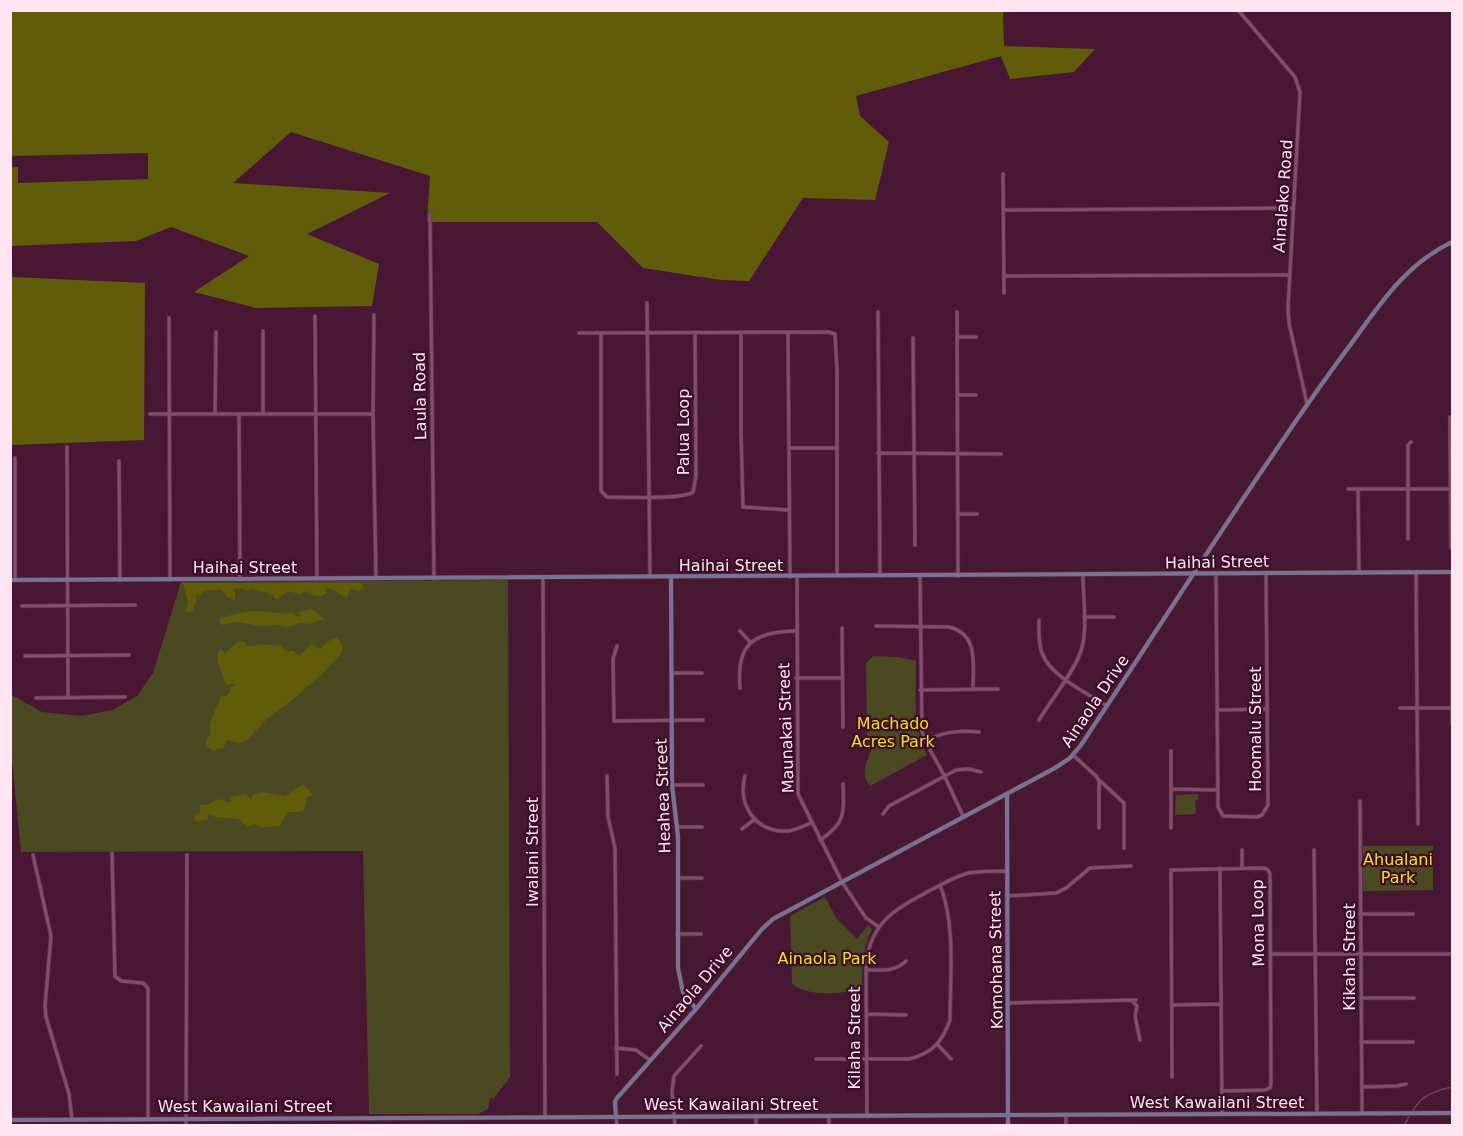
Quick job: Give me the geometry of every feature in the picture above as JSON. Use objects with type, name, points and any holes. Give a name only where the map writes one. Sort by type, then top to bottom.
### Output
[{"type":"street","name":"Ainalako Road","points":[[1238,10],[1287,67],[1299,85],[1288,316],[1307,404]]},
{"type":"street","points":[[1003,174],[1004,293]]},
{"type":"street","points":[[1003,210],[1294,208]]},
{"type":"street","name":"Laula Road","points":[[430,214],[434,579]]},
{"type":"street","name":"Ainaola Drive","points":[[616,1117],[617,1098],[773,919],[963,816],[1007,795],[1073,755],[1307,404],[1408,271],[1424,258],[1452,242]]},
{"type":"street","points":[[1004,276],[1290,275]]},
{"type":"street","points":[[647,303],[650,577]]},
{"type":"street","points":[[878,312],[880,576]]},
{"type":"street","points":[[957,312],[958,576]]},
{"type":"street","points":[[374,315],[376,579]]},
{"type":"street","points":[[315,316],[317,579]]},
{"type":"street","points":[[169,318],[170,579]]},
{"type":"street","points":[[263,331],[263,414]]},
{"type":"street","points":[[215,414],[216,332]]},
{"type":"street","points":[[579,333],[828,332],[835,334],[837,576]]},
{"type":"street","points":[[741,333],[743,507],[790,510]]},
{"type":"street","points":[[788,333],[790,577]]},
{"type":"street","name":"Palua Loop","points":[[600,334],[601,491],[607,496],[649,497],[690,495],[695,488],[695,334]]},
{"type":"street","points":[[957,337],[976,337]]},
{"type":"street","points":[[913,338],[915,545]]},
{"type":"street","points":[[957,395],[976,395]]},
{"type":"street","points":[[150,414],[373,414]]},
{"type":"street","points":[[239,414],[240,579]]},
{"type":"street","points":[[1450,417],[1451,548]]},
{"type":"street","points":[[1408,539],[1408,445],[1411,442]]},
{"type":"street","points":[[67,447],[68,697]]},
{"type":"street","points":[[789,448],[835,447]]},
{"type":"street","points":[[878,453],[1001,454]]},
{"type":"street","points":[[13,580],[15,458]]},
{"type":"street","points":[[119,461],[120,580]]},
{"type":"street","points":[[1348,489],[1451,489]]},
{"type":"street","points":[[1358,489],[1359,573]]},
{"type":"street","points":[[958,514],[977,514]]},
{"type":"street","points":[[1416,572],[1418,824]]},
{"type":"street","points":[[1452,572],[1452,724]]},
{"type":"street","name":"Haihai Street","points":[[13,580],[1452,572]]},
{"type":"street","name":"Hoomalu Street","points":[[1216,574],[1218,811],[1224,816],[1257,817],[1266,811],[1268,806],[1266,574]]},
{"type":"street","points":[[1039,720],[1081,650],[1084,617],[1083,575]]},
{"type":"street","points":[[1176,575],[1182,580],[1183,588]]},
{"type":"street","points":[[920,576],[920,718],[925,741],[963,816]]},
{"type":"street","name":"Heahea Street","points":[[671,577],[672,785],[677,827],[677,934],[680,984],[696,1008]]},
{"type":"street","name":"Maunakai Street","points":[[796,577],[797,786],[800,801],[842,882],[866,918],[879,927]]},
{"type":"street","name":"Iwalani Street","points":[[543,578],[545,1120]]},
{"type":"street","points":[[22,606],[135,605]]},
{"type":"street","points":[[1084,617],[1114,617]]},
{"type":"street","points":[[1039,620],[1041,652],[1052,669],[1107,706]]},
{"type":"street","points":[[876,626],[949,627],[959,630],[967,637],[973,652],[973,689]]},
{"type":"street","points":[[842,628],[843,727]]},
{"type":"street","points":[[740,688],[740,661],[751,642],[771,632],[795,631]]},
{"type":"street","points":[[740,632],[751,642]]},
{"type":"street","points":[[617,646],[613,655],[614,722],[703,720]]},
{"type":"street","points":[[25,656],[129,655]]},
{"type":"street","points":[[672,673],[702,673]]},
{"type":"street","points":[[796,678],[842,678]]},
{"type":"street","points":[[920,690],[998,689]]},
{"type":"street","points":[[36,698],[125,697]]},
{"type":"street","points":[[1400,708],[1452,708]]},
{"type":"street","points":[[1217,710],[1267,710]]},
{"type":"street","points":[[925,741],[954,731],[979,732]]},
{"type":"street","points":[[1171,751],[1171,828]]},
{"type":"street","points":[[1073,755],[1124,804],[1124,848]]},
{"type":"street","points":[[883,814],[889,806],[944,775],[963,769],[981,772]]},
{"type":"street","points":[[607,776],[608,817],[615,848],[617,1074]]},
{"type":"street","points":[[745,776],[743,800],[755,819],[770,829],[779,831],[789,831],[811,823]]},
{"type":"street","points":[[1097,778],[1100,787],[1099,828]]},
{"type":"street","points":[[820,840],[837,828],[842,818],[843,784]]},
{"type":"street","points":[[672,785],[703,785]]},
{"type":"street","points":[[1171,789],[1217,790]]},
{"type":"street","name":"Komohana Street","points":[[1007,795],[1008,1125]]},
{"type":"street","name":"Kikaha Street","points":[[1360,801],[1362,1113]]},
{"type":"street","points":[[742,830],[755,819]]},
{"type":"street","points":[[677,827],[702,827]]},
{"type":"street","points":[[1242,850],[1242,867]]},
{"type":"street","points":[[1314,850],[1317,1114]]},
{"type":"street","points":[[112,853],[115,976],[121,981],[143,983],[148,988],[148,1119]]},
{"type":"street","points":[[33,855],[51,936],[46,1017],[69,1094],[72,1120]]},
{"type":"street","points":[[186,855],[186,1125]]},
{"type":"street","points":[[1007,896],[1056,893],[1066,888],[1090,868],[1131,866]]},
{"type":"street","points":[[1220,868],[1222,1114]]},
{"type":"street","name":"Mona Loop","points":[[1172,1077],[1171,870],[1264,868],[1270,874],[1270,1088],[1266,1090],[1222,1090]]},
{"type":"street","name":"Kilaha Street","points":[[867,1116],[866,970],[868,950],[879,927],[887,916],[899,907],[940,885],[966,874],[1007,871]]},
{"type":"street","points":[[678,878],[702,878]]},
{"type":"street","points":[[816,1059],[909,1059],[921,1056],[938,1046],[950,1020],[949,919],[940,885]]},
{"type":"street","points":[[1360,914],[1413,914]]},
{"type":"street","points":[[677,934],[701,934]]},
{"type":"street","points":[[1271,954],[1452,954]]},
{"type":"street","points":[[866,970],[892,970],[900,967],[906,961]]},
{"type":"street","points":[[1361,999],[1414,998]]},
{"type":"street","points":[[1130,1000],[1137,1006],[1135,1016],[1140,1040]]},
{"type":"street","points":[[1008,1003],[1136,1000]]},
{"type":"street","points":[[1172,1005],[1221,1004]]},
{"type":"street","points":[[866,1014],[906,1015]]},
{"type":"street","points":[[1361,1042],[1413,1042]]},
{"type":"street","points":[[675,1125],[672,1092],[674,1076],[701,1046]]},
{"type":"street","points":[[938,1046],[951,1059]]},
{"type":"street","points":[[616,1048],[636,1050],[650,1060]]},
{"type":"street","points":[[1362,1087],[1406,1084]]},
{"type":"street","name":"West Kawailani Street","points":[[10,1120],[255,1118],[545,1120],[616,1117],[1452,1113]]},
{"type":"street","points":[[1066,1115],[1066,1125]]},
{"type":"street","points":[[756,1116],[756,1125]]},
{"type":"street","points":[[829,1116],[829,1125]]},
{"type":"street","points":[[616,1117],[616,1125]]},
{"type":"street","points":[[255,1118],[255,1125]]},
{"type":"street","points":[[328,1118],[328,1125]]},
{"type":"street","points":[[401,1118],[401,1125]]},
{"type":"street","points":[[474,1118],[474,1125]]},
{"type":"street","points":[[119,1119],[119,1125]]},
{"type":"green space","points":[[508,580],[510,1077],[494,1098],[490,1098],[488,1109],[478,1114],[369,1114],[363,851],[21,852],[11,749],[10,694],[42,712],[81,716],[112,710],[137,696],[153,673],[181,582]]},
{"type":"green space","name":"Machado Acres Park","points":[[873,656],[899,657],[916,661],[917,721],[927,755],[870,786],[864,772],[872,748],[867,742],[866,663]]},
{"type":"green space","points":[[1198,794],[1198,800],[1195,800],[1196,814],[1175,815],[1176,795]]},
{"type":"green space","name":"Ahualani Park","points":[[1363,846],[1433,846],[1433,890],[1363,891]]},
{"type":"green space","name":"Ainaola Park","points":[[825,897],[837,919],[857,939],[868,925],[872,929],[864,952],[862,991],[816,993],[792,984],[790,916]]},
{"type":"shaded area","points":[[1003,10],[1004,46],[1095,49],[1074,72],[1010,79],[1001,56],[856,96],[860,116],[889,142],[875,200],[803,198],[749,281],[721,280],[643,268],[597,222],[427,222],[430,176],[291,132],[233,183],[390,193],[307,234],[379,264],[372,306],[256,308],[194,292],[249,256],[171,227],[136,241],[11,246],[11,167],[18,167],[18,183],[148,179],[148,153],[11,156],[10,11]]},
{"type":"shaded area","points":[[11,277],[145,283],[144,440],[11,445]]},
{"type":"shaded area","points":[[183,583],[361,583],[363,587],[360,591],[350,589],[347,597],[334,590],[325,589],[326,593],[318,596],[306,591],[300,594],[287,591],[278,599],[267,592],[251,589],[248,591],[243,588],[235,589],[235,600],[227,597],[222,590],[205,590],[200,595],[196,595],[192,612],[185,611],[188,603]]},
{"type":"shaded area","points":[[311,609],[325,619],[288,627],[236,622],[222,625],[219,622],[221,618],[255,611],[293,613],[298,617],[301,616],[299,612]]},
{"type":"shaded area","points":[[337,637],[343,647],[340,655],[290,702],[268,718],[247,740],[239,743],[227,740],[224,747],[213,751],[206,745],[207,738],[211,735],[211,720],[221,696],[226,696],[231,691],[231,687],[235,685],[234,683],[228,685],[225,682],[217,660],[219,650],[222,649],[225,654],[238,641],[244,642],[247,646],[256,644],[281,646],[286,651],[293,651],[299,656],[311,644],[321,649],[325,643]]},
{"type":"shaded area","points":[[303,784],[313,795],[307,797],[304,810],[287,812],[280,826],[261,827],[255,824],[248,827],[238,819],[215,817],[208,814],[208,819],[197,822],[193,817],[201,813],[200,805],[207,805],[218,799],[230,803],[231,797],[246,794],[251,800],[253,795],[261,792],[285,796]]},
{"type":"waterway","points":[[1412,1112],[1420,1101],[1429,1095],[1452,1087]]},
{"type":"waterway","points":[[1404,1126],[1409,1116]]}]
